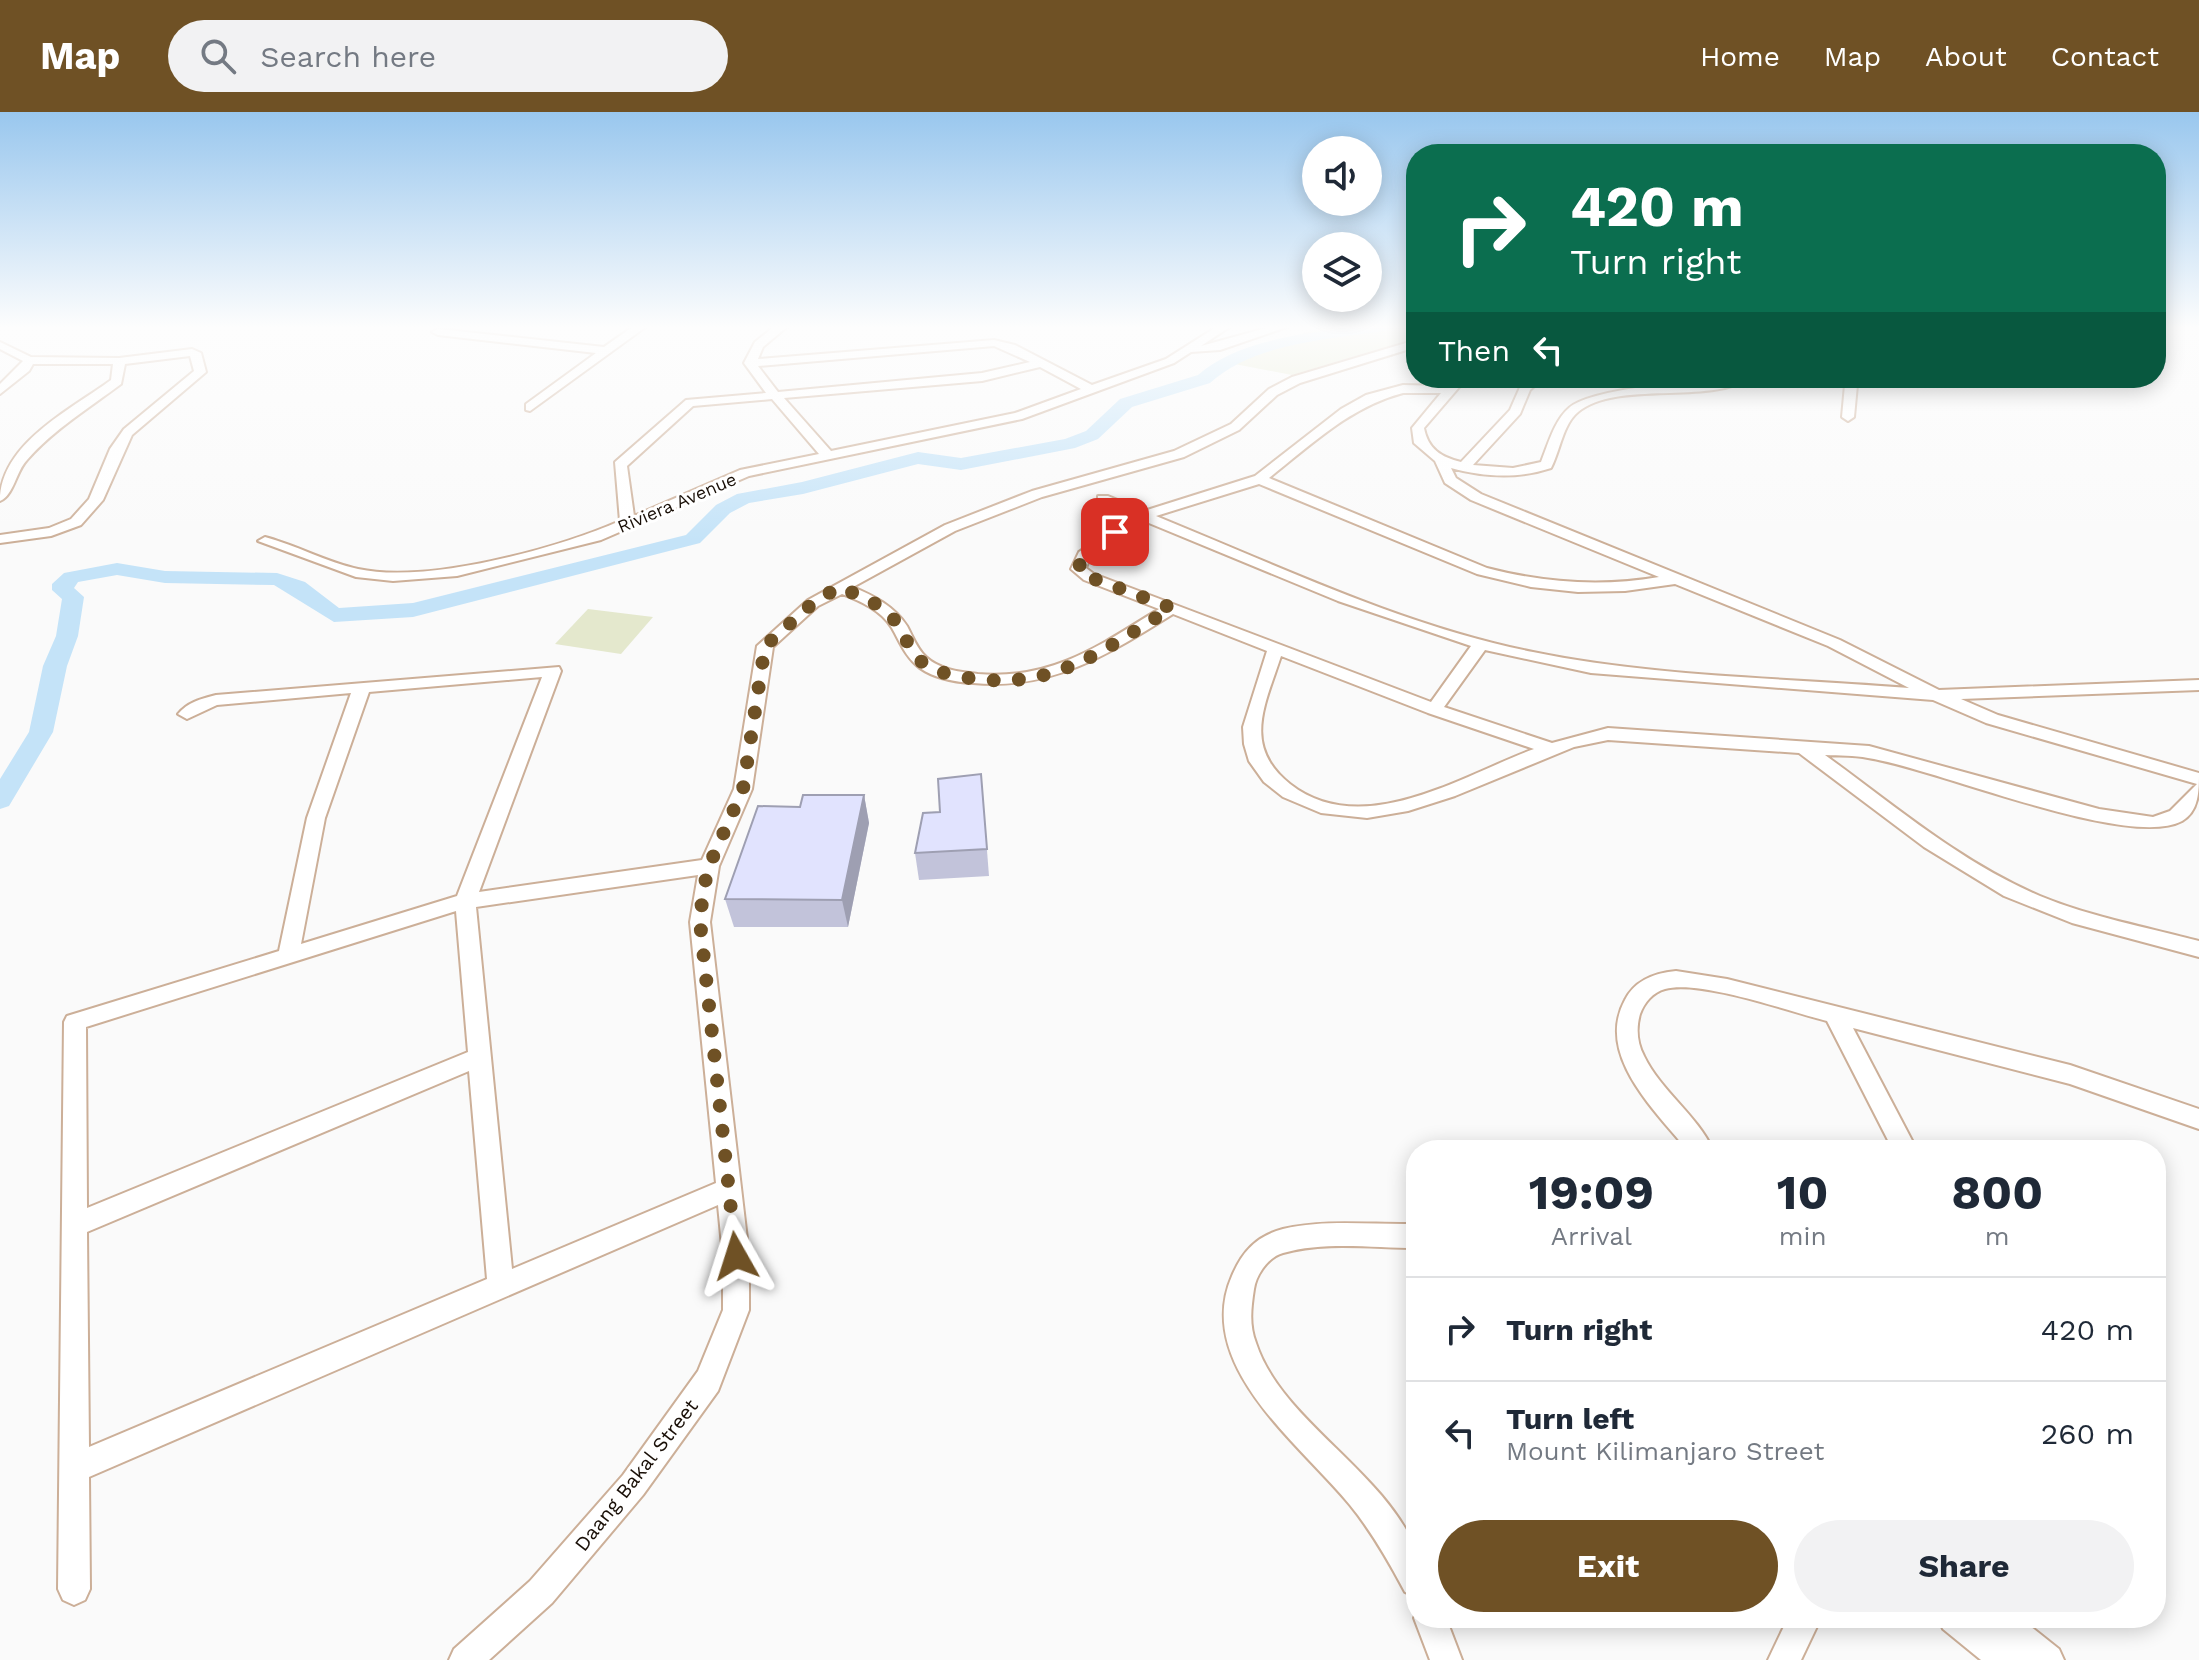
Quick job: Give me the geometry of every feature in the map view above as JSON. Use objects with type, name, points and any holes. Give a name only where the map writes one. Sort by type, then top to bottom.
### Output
[{"type":"street","points":[[0,497],[17,462],[36,442],[94,398]]},
{"type":"street","points":[[0,539],[77,523],[90,512],[113,453],[129,431],[168,398]]},
{"type":"street","points":[[530,407],[542,398]]},
{"type":"street","points":[[628,525],[620,465],[679,410],[696,402],[738,398]]},
{"type":"street","points":[[777,398],[829,457]]},
{"type":"street","name":"Riviera Avenue","points":[[265,541],[356,573],[416,575],[457,572],[628,525],[722,481],[1018,416],[1062,398]]},
{"type":"street","name":"Daang Bakal Street","points":[[465,1660],[541,1592],[633,1485],[708,1381],[736,1310],[736,1256],[700,922],[709,866],[743,789],[765,646],[813,603],[950,528],[1037,494],[1179,454],[1209,442],[1235,427],[1266,398]]},
{"type":"street","points":[[1370,398],[1345,412],[1260,479],[1144,515],[1084,555],[1078,569],[1089,577],[1434,709],[1550,748]]},
{"type":"street","points":[[1443,398],[1418,428],[1416,438],[1422,449],[1441,460],[1497,473],[1515,473],[1546,465],[1570,415],[1585,402],[1616,398]]},
{"type":"street","points":[[1465,466],[1516,411],[1521,398]]},
{"type":"street","points":[[1848,417],[1850,398]]},
{"type":"street","points":[[1441,460],[1445,474],[1457,486],[1504,509],[1834,643],[1936,695],[1992,719],[2199,779]]},
{"type":"street","points":[[1497,473],[1504,509]]},
{"type":"street","points":[[1260,479],[1482,571],[1517,581],[1582,590],[1676,579]]},
{"type":"street","points":[[1103,499],[1332,592],[1537,661],[1936,695],[2199,685]]},
{"type":"street","points":[[839,587],[885,611],[921,662],[935,670],[984,680],[1041,678],[1065,671],[1172,608]]},
{"type":"street","points":[[1434,709],[1481,644]]},
{"type":"street","points":[[1276,648],[1252,720],[1250,738],[1253,755],[1274,783],[1319,806],[1368,812],[1419,802],[1550,748],[1587,736],[1618,733],[1892,756],[2127,821],[2168,821],[2187,806],[2199,790]]},
{"type":"street","points":[[187,714],[199,705],[216,700],[553,671],[465,901],[477,1058],[501,1286]]},
{"type":"street","points":[[288,956],[316,818],[362,687]]},
{"type":"street","points":[[1804,748],[1949,852],[2013,892],[2044,905],[2199,949]]},
{"type":"street","points":[[74,1589],[75,1022],[465,901],[709,866]]},
{"type":"street","points":[[1694,1140],[1631,1054],[1626,1032],[1628,1012],[1641,994],[1658,982],[1679,979],[1704,982],[2070,1075],[2199,1119]]},
{"type":"street","points":[[1836,1017],[1900,1140]]},
{"type":"street","points":[[75,1225],[477,1058]]},
{"type":"street","points":[[75,1468],[729,1189]]},
{"type":"street","points":[[1406,1236],[1295,1240],[1270,1245],[1247,1269],[1236,1300],[1236,1331],[1252,1373],[1359,1493],[1387,1529],[1406,1563]]},
{"type":"street","points":[[1434,1628],[1446,1660]]},
{"type":"street","points":[[1784,1660],[1800,1628]]},
{"type":"street","points":[[1967,1628],[2007,1660]]},
{"type":"street","points":[[2007,1628],[2048,1660]]},
{"type":"green space","points":[[588,609],[653,617],[621,654],[555,644]]},
{"type":"building","points":[[981,774],[987,849],[915,853],[923,813],[940,812],[938,779]]},
{"type":"building","points":[[803,795],[864,795],[842,900],[725,899],[758,806],[800,807]]},
{"type":"waterway","points":[[0,800],[41,732],[55,666],[67,636],[73,597],[63,590],[63,584],[71,577],[117,569],[165,577],[277,579],[297,587],[334,615],[413,610],[693,539],[723,509],[744,498],[803,488],[918,458],[961,464],[1069,444],[1092,435],[1126,403],[1141,398]]},
{"type":"route","points":[[736,1256],[700,922],[709,866],[743,789],[765,646],[813,603],[839,587],[879,605],[895,620],[921,662],[935,670],[984,680],[1012,681],[1041,678],[1065,671],[1172,608],[1089,577],[1078,569],[1080,559],[1115,532]]}]
